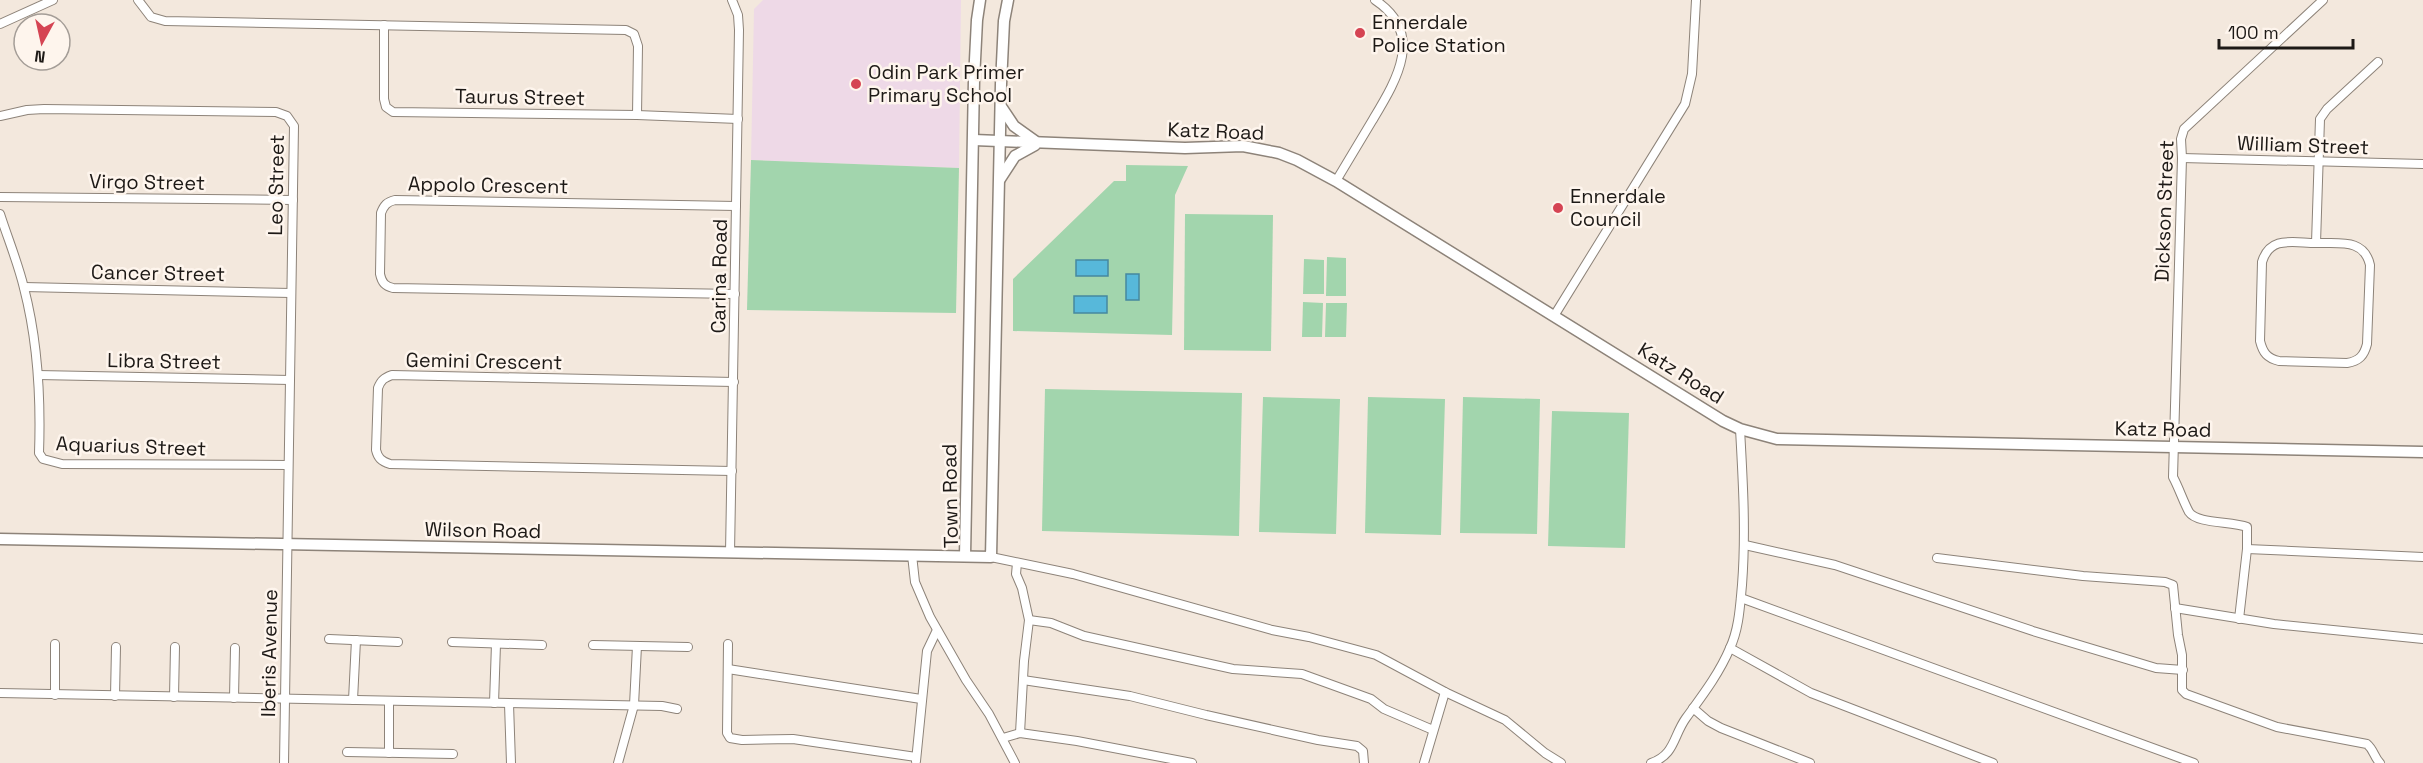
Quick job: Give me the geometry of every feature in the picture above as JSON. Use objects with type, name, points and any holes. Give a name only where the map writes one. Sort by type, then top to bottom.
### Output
[{"type":"street","points":[[0,24],[34,4],[53,0]]},
{"type":"street","points":[[138,0],[151,17],[165,21],[631,31],[636,37],[638,46],[637,115]]},
{"type":"street","name":"Carina Road","points":[[730,553],[739,30],[738,15],[732,0]]},
{"type":"street","name":"Town Road","points":[[980,0],[976,40],[965,556],[992,557],[1001,105],[1004,21],[1008,0]]},
{"type":"street","points":[[1336,181],[1394,84],[1401,63],[1403,39],[1398,24],[1393,15],[1375,0]]},
{"type":"street","points":[[1554,316],[1685,104],[1692,74],[1696,0]]},
{"type":"street","name":"Dickson Street","points":[[2247,549],[2247,527],[2237,522],[2200,520],[2190,514],[2173,477],[2181,138],[2184,129],[2323,0]]},
{"type":"street","name":"Taurus Street","points":[[384,25],[384,99],[386,107],[393,112],[637,115],[738,119]]},
{"type":"street","points":[[2316,243],[2319,127],[2322,114],[2378,62]]},
{"type":"street","points":[[1001,105],[1009,120],[1020,132],[1041,143]]},
{"type":"street","name":"Leo Street","points":[[0,116],[44,109],[282,113],[291,120],[295,132],[287,544]]},
{"type":"street","name":"Katz Road","points":[[974,140],[1185,148],[1243,146],[1279,153],[1336,181],[1723,421],[1740,429],[1777,439],[2423,452]]},
{"type":"street","points":[[999,181],[1015,156],[1041,143]]},
{"type":"street","name":"William Street","points":[[2182,158],[2423,164]]},
{"type":"street","name":"Virgo Street","points":[[0,197],[293,200]]},
{"type":"street","name":"Appolo Crescent","points":[[735,294],[393,288],[382,281],[380,274],[381,213],[383,206],[395,200],[736,206]]},
{"type":"street","name":"Aquarius Street","points":[[0,214],[24,287],[34,339],[38,375],[39,453],[43,459],[49,462],[288,465]]},
{"type":"street","points":[[2283,242],[2316,243],[2350,244],[2360,248],[2368,255],[2370,265],[2367,344],[2365,354],[2357,361],[2347,363],[2279,361],[2269,358],[2262,351],[2260,341],[2262,273],[2265,252],[2273,245],[2283,242]]},
{"type":"street","name":"Cancer Street","points":[[24,287],[291,293]]},
{"type":"street","name":"Libra Street","points":[[38,375],[290,380]]},
{"type":"street","name":"Gemini Crescent","points":[[732,471],[390,464],[383,462],[376,450],[378,388],[385,377],[392,375],[734,382]]},
{"type":"street","points":[[1651,763],[1665,761],[1684,721],[1730,648],[1738,623],[1745,545],[1740,429]]},
{"type":"street","name":"Wilson Road","points":[[0,539],[965,556]]},
{"type":"street","name":"Iberis Avenue","points":[[284,763],[287,544]]},
{"type":"street","points":[[1745,545],[1835,565],[2033,631],[2156,668],[2183,670]]},
{"type":"street","points":[[2239,619],[2247,549],[2423,556]]},
{"type":"street","points":[[912,555],[915,582],[937,630],[1016,763]]},
{"type":"street","points":[[992,557],[1107,584],[1272,630],[1360,649],[1505,720],[1545,753],[1562,763]]},
{"type":"street","points":[[1937,558],[2083,576],[2165,582],[2173,585],[2183,670],[2182,690],[2186,694],[2277,728],[2367,744],[2373,749],[2380,763]]},
{"type":"street","points":[[1017,563],[1016,574],[1022,588],[1029,620],[1020,733]]},
{"type":"street","points":[[1741,598],[2194,763]]},
{"type":"street","points":[[2175,608],[2274,624],[2423,639]]},
{"type":"street","points":[[1029,620],[1051,623],[1084,636],[1233,669],[1302,674],[1371,699],[1384,709],[1433,730]]},
{"type":"street","points":[[728,644],[727,733],[730,738],[742,740],[793,739],[916,760],[927,651],[937,630]]},
{"type":"street","points":[[329,639],[398,642]]},
{"type":"street","points":[[353,700],[356,640]]},
{"type":"street","points":[[452,642],[542,645]]},
{"type":"street","points":[[494,703],[496,644]]},
{"type":"street","points":[[55,645],[55,695]]},
{"type":"street","points":[[593,645],[688,647]]},
{"type":"street","points":[[174,697],[175,646]]},
{"type":"street","points":[[618,763],[634,705],[638,646]]},
{"type":"street","points":[[115,696],[117,647]]},
{"type":"street","points":[[234,698],[235,648]]},
{"type":"street","points":[[1730,648],[1811,693],[1994,763]]},
{"type":"street","points":[[728,669],[921,699]]},
{"type":"street","points":[[1023,680],[1130,696],[1318,740],[1357,746],[1363,751],[1364,763]]},
{"type":"street","points":[[1424,763],[1445,692]]},
{"type":"street","points":[[0,693],[634,705],[677,709]]},
{"type":"street","points":[[389,701],[389,753]]},
{"type":"street","points":[[509,704],[511,763]]},
{"type":"street","points":[[1693,708],[1708,721],[1721,728],[1810,763]]},
{"type":"street","points":[[1003,738],[1020,733],[1077,741],[1192,763]]},
{"type":"street","points":[[347,752],[453,754]]},
{"type":"shaded area","name":"Odin Park Primer Primary School","points":[[763,0],[961,0],[959,168],[751,160],[754,9]]},
{"type":"green space","points":[[751,160],[959,168],[956,313],[747,310]]},
{"type":"green space","points":[[1126,165],[1188,166],[1175,195],[1172,335],[1013,331],[1013,279],[1114,181],[1126,181]]},
{"type":"green space","points":[[1185,214],[1273,215],[1271,351],[1184,350]]},
{"type":"green space","points":[[1327,257],[1346,258],[1346,296],[1326,296]]},
{"type":"green space","points":[[1304,259],[1324,260],[1324,294],[1303,294]]},
{"type":"green space","points":[[1303,302],[1323,303],[1322,337],[1302,337]]},
{"type":"green space","points":[[1326,303],[1347,303],[1346,337],[1325,337]]},
{"type":"green space","points":[[1045,389],[1242,393],[1239,536],[1042,531]]},
{"type":"green space","points":[[1263,397],[1340,399],[1336,534],[1259,532]]},
{"type":"green space","points":[[1368,397],[1445,399],[1441,535],[1365,533]]},
{"type":"green space","points":[[1463,397],[1540,399],[1537,534],[1460,533]]},
{"type":"green space","points":[[1552,411],[1629,413],[1625,548],[1548,546]]},
{"type":"water","points":[[1076,260],[1108,260],[1108,276],[1076,276]]},
{"type":"water","points":[[1126,274],[1139,274],[1139,300],[1126,300]]},
{"type":"water","points":[[1074,296],[1107,296],[1107,313],[1074,313]]},
{"type":"place","name":"Ennerdale Police Station","points":[[1360,33]]},
{"type":"place","name":"Odin Park Primer Primary School","points":[[856,84]]},
{"type":"place","name":"Ennerdale Council","points":[[1558,208]]}]
